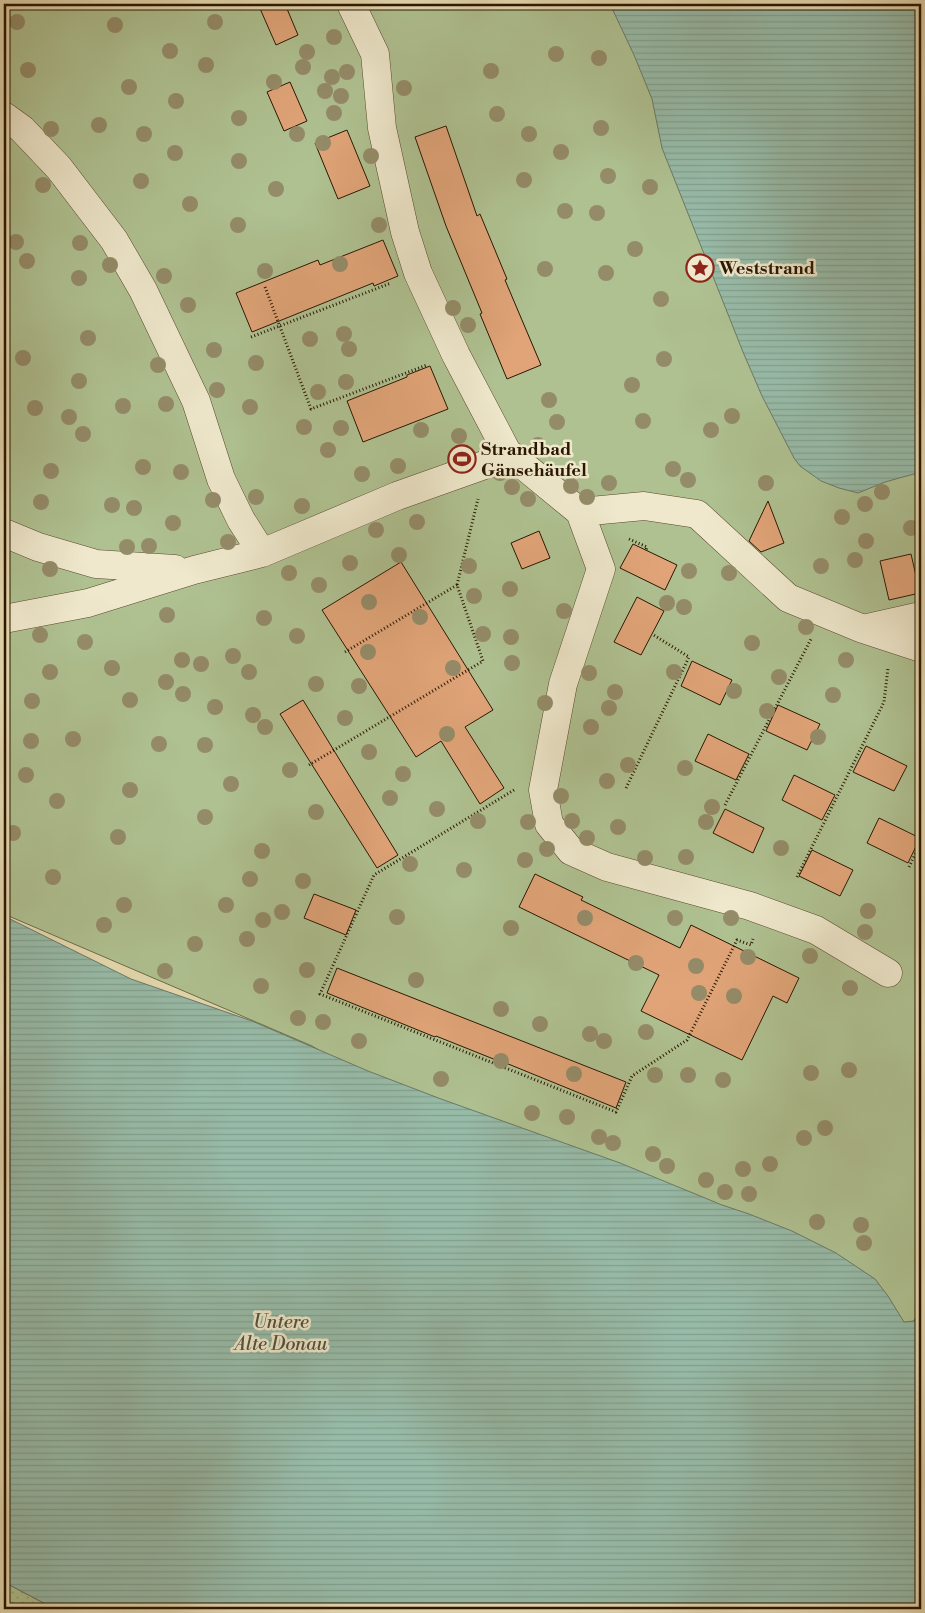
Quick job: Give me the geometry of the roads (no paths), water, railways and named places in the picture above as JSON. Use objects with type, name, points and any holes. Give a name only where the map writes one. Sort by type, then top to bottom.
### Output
[{"type":"street","points":[[351,4],[375,54],[382,128],[405,232],[418,273],[456,355],[497,458],[580,512],[602,569],[563,684],[544,790],[549,824],[571,850],[607,867],[750,906],[816,930],[888,973]]},
{"type":"street","points":[[4,116],[22,129],[59,168],[114,240],[143,290],[196,401],[221,479],[241,520],[262,553]]},
{"type":"street","points":[[4,619],[88,603],[194,570],[262,553],[397,496],[497,458]]},
{"type":"street","points":[[580,512],[644,506],[697,514],[788,598],[892,639],[921,648]]},
{"type":"street","points":[[4,533],[96,564],[194,570]]},
{"type":"street","points":[[863,628],[921,616]]},
{"type":"water","points":[[610,4],[921,4],[921,472],[885,482],[858,493],[821,481],[800,466],[794,458],[762,396],[743,352],[662,148],[652,99]]},
{"type":"water","name":"Untere Alte Donau","points":[[4,916],[131,979],[252,1021],[368,1071],[620,1163],[722,1205],[792,1231],[836,1253],[875,1279],[904,1322],[914,1321],[921,1310],[921,1609],[55,1609],[4,1582]]},
{"type":"place","name":"Weststrand","points":[[700,268]]},
{"type":"place","name":"Strandbad Gänsehäufel","points":[[462,459]]}]
